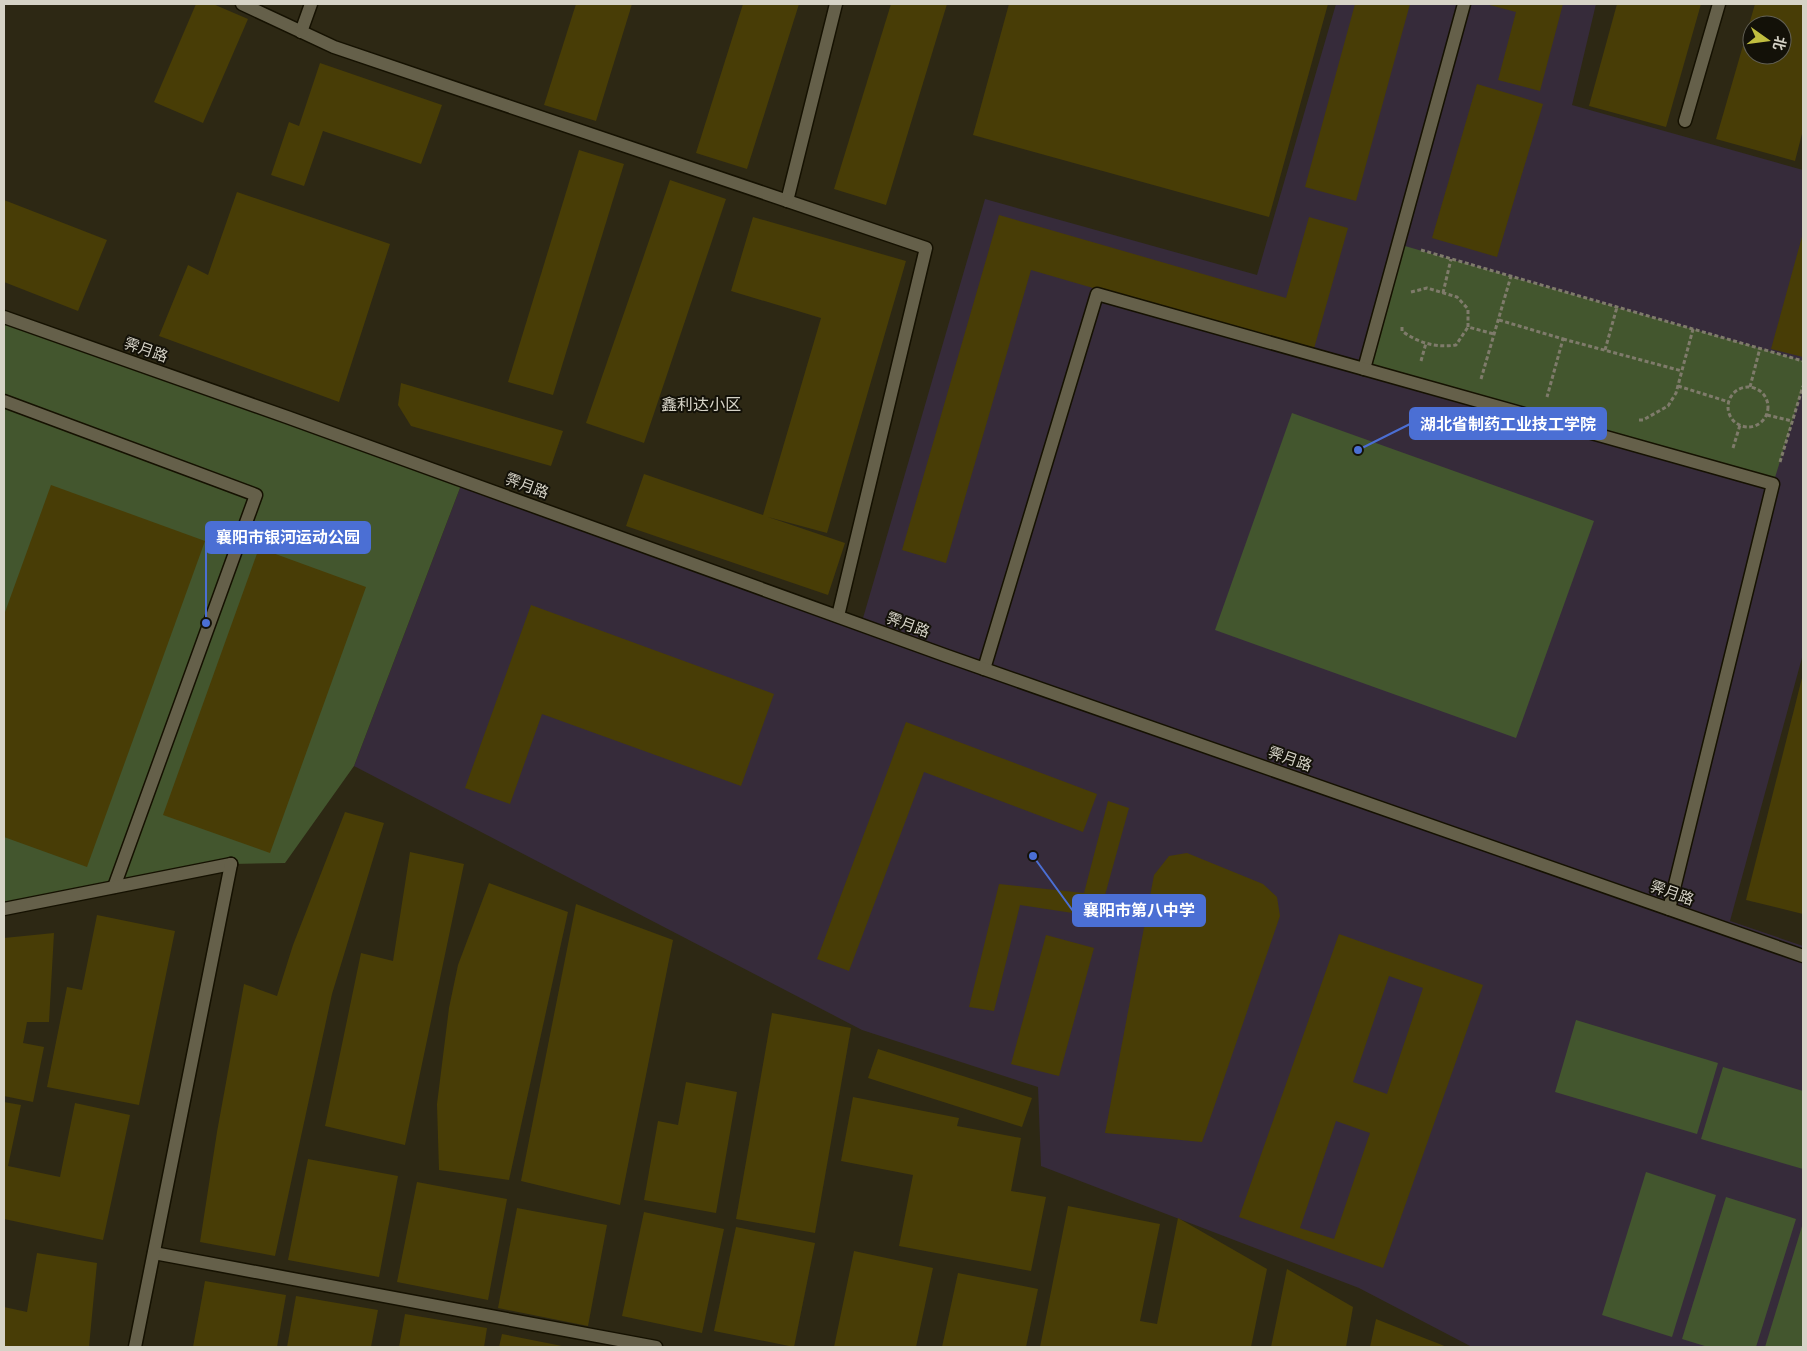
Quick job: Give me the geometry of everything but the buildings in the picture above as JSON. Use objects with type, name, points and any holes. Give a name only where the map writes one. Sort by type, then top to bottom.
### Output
[{"type":"street","points":[[242,4],[334,47],[926,248],[838,616]]},
{"type":"street","points":[[301,32],[312,4]]},
{"type":"street","points":[[787,201],[836,4]]},
{"type":"street","points":[[1364,369],[1464,4]]},
{"type":"street","points":[[1685,121],[1719,4]]},
{"type":"street","points":[[984,669],[1097,294],[1773,484],[1669,909]]},
{"type":"street","name":"霁月路","points":[[4,317],[287,417],[984,669],[1803,956]]},
{"type":"street","points":[[4,401],[256,496],[114,888]]},
{"type":"street","points":[[4,909],[231,864],[135,1347]]},
{"type":"street","points":[[154,1253],[656,1347]]},
{"type":"path","points":[[1398,244],[1803,361]]},
{"type":"path","points":[[1442,293],[1451,259]]},
{"type":"path","points":[[1474,400],[1511,276]]},
{"type":"path","points":[[1402,324],[1402,331],[1412,339],[1442,347],[1456,345],[1468,327],[1468,309],[1457,298],[1427,288],[1412,291],[1408,297]]},
{"type":"path","points":[[1606,350],[1617,307]]},
{"type":"path","points":[[1499,320],[1682,371]]},
{"type":"path","points":[[1468,327],[1494,334]]},
{"type":"path","points":[[1634,420],[1643,420],[1668,406],[1678,386],[1693,329]]},
{"type":"path","points":[[1556,400],[1547,398],[1563,339]]},
{"type":"path","points":[[1750,387],[1760,348]]},
{"type":"path","points":[[1678,386],[1729,402]]},
{"type":"path","points":[[1773,484],[1803,386]]},
{"type":"path","points":[[1750,387],[1761,392],[1765,397],[1768,409],[1767,415],[1753,427],[1740,425],[1734,421],[1730,415],[1729,402],[1737,391],[1750,387]]},
{"type":"path","points":[[1767,415],[1792,421]]},
{"type":"shaded area","points":[[1336,4],[1596,4],[1572,105],[1803,170],[1803,654],[1730,921],[1803,946],[1803,1347],[1472,1347],[1359,1288],[1041,1166],[1038,1087],[862,1030],[354,766],[463,480],[861,625],[985,199],[1257,275]]},
{"type":"green space","points":[[1398,244],[1803,361],[1803,386],[1773,484],[1364,369]]},
{"type":"green space","points":[[4,317],[463,480],[354,766],[285,863],[231,864],[4,909]]},
{"type":"green space","points":[[1292,413],[1594,521],[1516,738],[1215,630]]},
{"type":"green space","points":[[1576,1020],[1718,1063],[1697,1134],[1555,1092]]},
{"type":"green space","points":[[1723,1067],[1803,1091],[1803,1169],[1701,1139]]},
{"type":"green space","points":[[1646,1172],[1716,1195],[1672,1337],[1602,1315]]},
{"type":"green space","points":[[1726,1197],[1796,1219],[1756,1347],[1708,1347],[1682,1339]]},
{"type":"green space","points":[[1803,1223],[1803,1347],[1765,1347]]},
{"type":"place","name":"湖北省制药工业技工学院","points":[[1358,450]]},
{"type":"place","name":"襄阳市银河运动公园","points":[[206,623]]},
{"type":"place","name":"襄阳市第八中学","points":[[1033,856]]},
{"type":"district","name":"鑫利达小区","points":[[701,404]]}]
